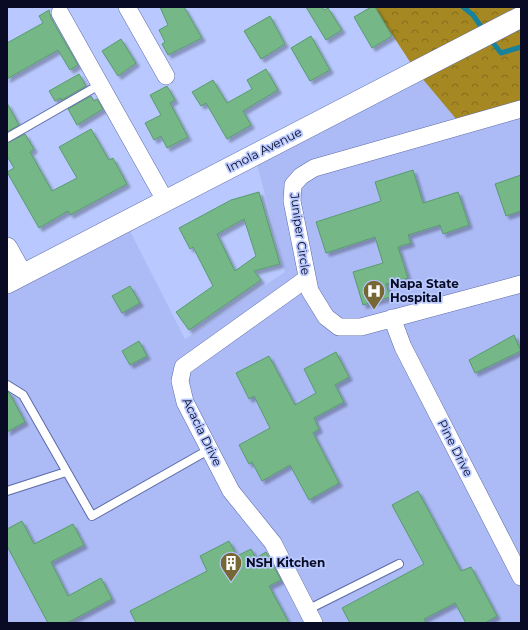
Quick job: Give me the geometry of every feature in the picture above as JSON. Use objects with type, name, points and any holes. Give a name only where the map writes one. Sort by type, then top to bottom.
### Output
[{"type":"street","points":[[127,7],[166,76]]},
{"type":"street","points":[[60,13],[165,200]]},
{"type":"street","name":"Imola Avenue","points":[[15,279],[521,17]]},
{"type":"street","name":"Juniper Circle","points":[[521,109],[314,168],[301,176],[293,185],[292,201],[306,279],[310,291],[326,317],[339,327],[361,326],[521,284]]},
{"type":"street","points":[[7,248],[15,279]]},
{"type":"street","name":"Acacia Drive","points":[[306,279],[183,367],[180,381],[185,402],[231,491],[273,543],[310,616]]},
{"type":"street","name":"Pine Drive","points":[[392,318],[403,347],[521,577]]},
{"type":"lane","points":[[7,138],[101,84]]},
{"type":"lane","points":[[7,385],[23,395],[92,516],[210,449]]},
{"type":"lane","points":[[7,491],[66,472]]},
{"type":"lane","points":[[310,616],[399,564]]},
{"type":"shaded area","name":"Napa State Hospital","points":[[521,17],[521,623],[7,623],[7,283],[129,229],[185,339],[285,272],[257,164]]},
{"type":"green space","points":[[374,7],[521,7],[521,109],[462,126],[416,71]]},
{"type":"building","points":[[160,7],[184,7],[202,38],[168,55],[162,44],[165,42],[159,30],[168,25]]},
{"type":"building","points":[[306,7],[322,7],[324,10],[328,8],[342,30],[326,40]]},
{"type":"building","points":[[371,7],[375,7],[392,36],[372,48],[354,17]]},
{"type":"building","points":[[49,10],[51,18],[78,65],[70,70],[58,50],[7,79],[7,43],[43,23],[39,16]]},
{"type":"building","points":[[270,16],[285,44],[261,59],[244,31]]},
{"type":"building","points":[[311,36],[330,70],[310,81],[291,48]]},
{"type":"building","points":[[121,39],[136,63],[118,76],[102,51]]},
{"type":"building","points":[[266,69],[278,90],[243,111],[251,125],[227,139],[206,103],[201,106],[192,92],[213,80],[227,103],[252,89],[247,80]]},
{"type":"building","points":[[79,74],[86,86],[62,100],[61,98],[55,101],[49,91]]},
{"type":"building","points":[[167,86],[175,100],[170,103],[188,137],[167,148],[161,136],[154,140],[145,123],[161,115],[150,95]]},
{"type":"building","points":[[91,96],[94,101],[97,99],[103,109],[77,125],[68,109]]},
{"type":"building","points":[[7,103],[19,125],[7,132]]},
{"type":"building","points":[[91,129],[109,160],[113,158],[127,184],[70,215],[68,211],[39,228],[7,172],[14,168],[7,156],[7,143],[25,134],[34,149],[30,152],[52,191],[77,178],[59,147]]},
{"type":"building","points":[[413,170],[423,203],[458,192],[469,225],[443,234],[440,225],[408,235],[411,243],[398,247],[408,278],[386,284],[390,297],[363,305],[353,272],[383,263],[375,237],[326,253],[316,222],[381,201],[375,182]]},
{"type":"building","points":[[521,175],[521,211],[506,216],[495,184]]},
{"type":"building","points":[[259,192],[280,264],[254,271],[261,280],[189,330],[176,312],[213,286],[193,247],[190,249],[179,228],[231,200]],"holes":[[[244,219],[256,256],[235,271],[217,234]]]},
{"type":"building","points":[[130,286],[140,303],[122,313],[112,296]]},
{"type":"building","points":[[514,335],[521,351],[475,373],[469,360]]},
{"type":"building","points":[[139,341],[147,356],[130,365],[122,351]]},
{"type":"building","points":[[336,352],[349,377],[335,385],[344,402],[314,418],[319,429],[313,433],[339,483],[309,500],[290,465],[262,481],[252,462],[249,464],[239,445],[270,428],[254,396],[249,399],[236,373],[269,356],[295,405],[316,393],[304,369]]},
{"type":"building","points":[[7,391],[25,422],[7,432]]},
{"type":"building","points":[[418,491],[461,571],[471,567],[497,616],[485,623],[466,623],[455,603],[424,619],[426,623],[350,623],[342,608],[424,564],[392,505]]},
{"type":"building","points":[[22,521],[34,544],[73,524],[84,545],[51,562],[68,596],[101,578],[112,599],[67,623],[48,623],[7,546],[7,529]]},
{"type":"building","name":"NSH Kitchen","points":[[229,541],[237,556],[251,549],[256,558],[266,552],[281,580],[269,586],[289,623],[136,623],[130,611],[207,571],[200,556]]},
{"type":"waterway","points":[[463,7],[473,15],[484,31]]},
{"type":"waterway","points":[[490,39],[501,53],[521,47]]},
{"type":"place","name":"Napa State Hospital","points":[[374,310]]},
{"type":"place","name":"NSH Kitchen","points":[[231,582]]}]
